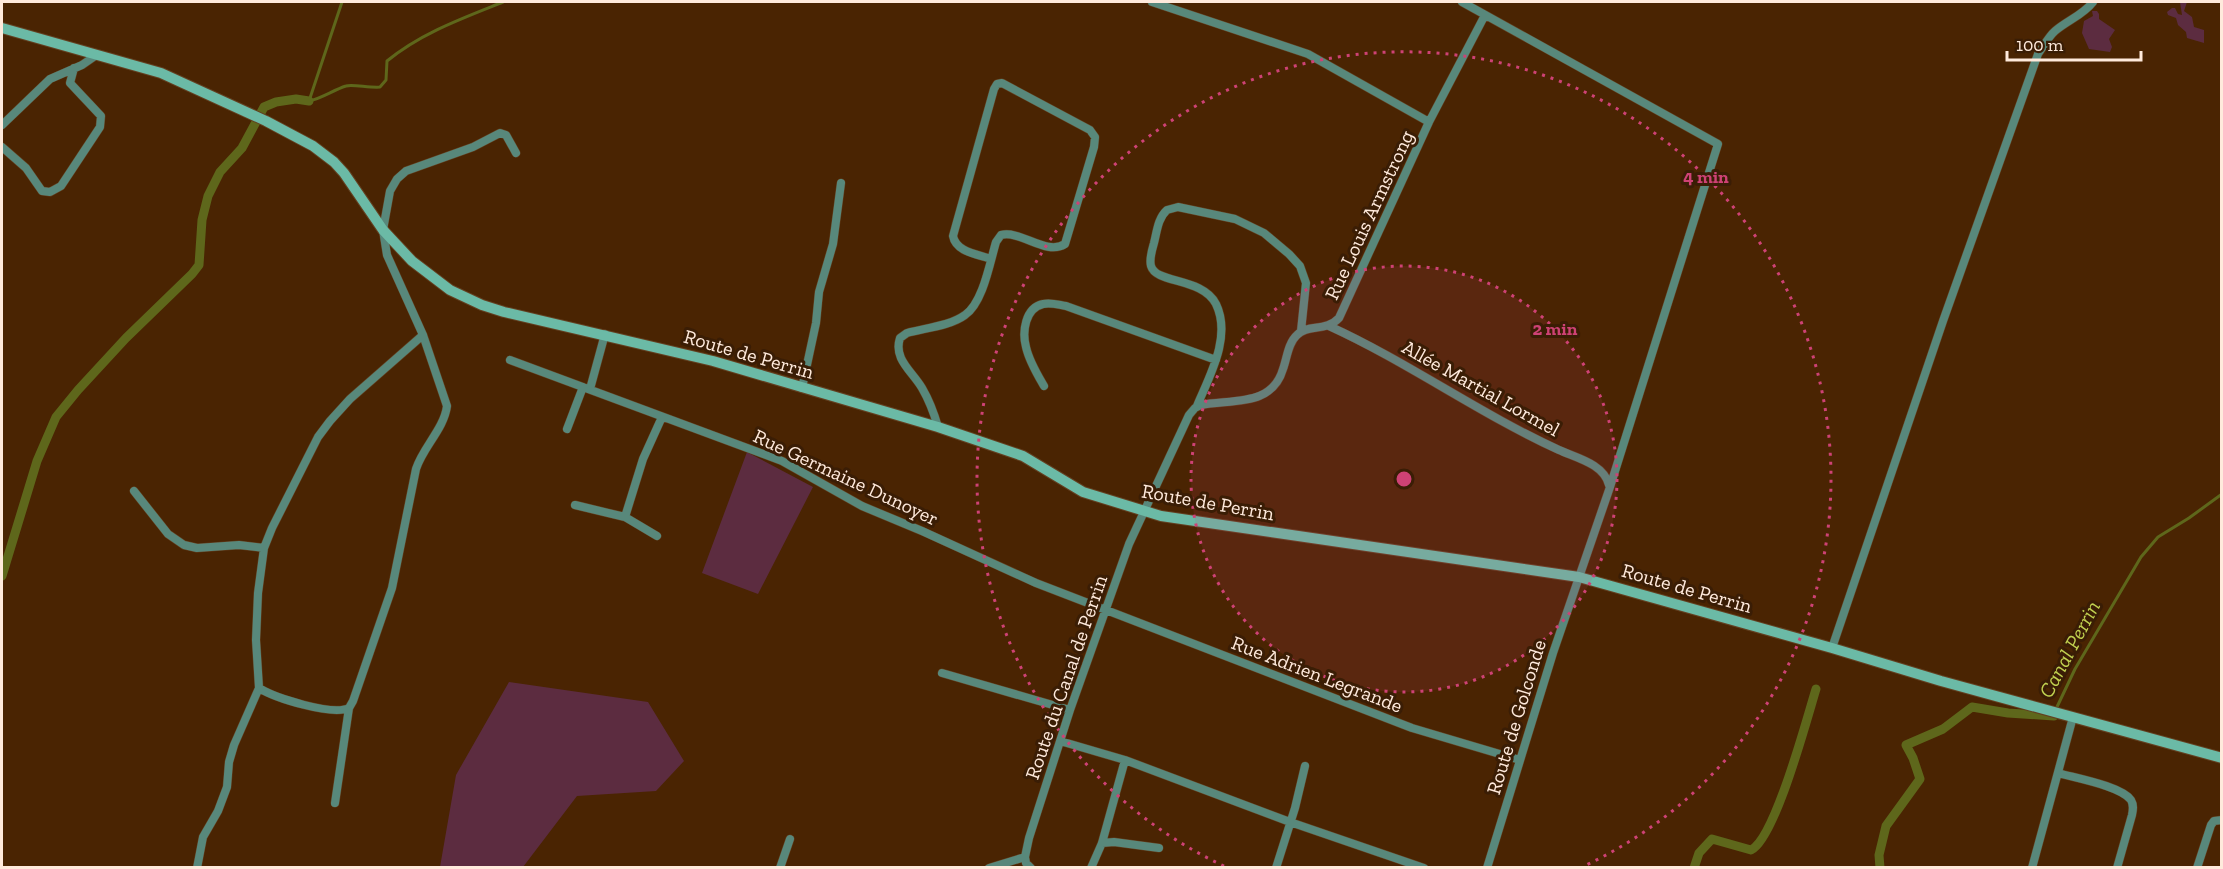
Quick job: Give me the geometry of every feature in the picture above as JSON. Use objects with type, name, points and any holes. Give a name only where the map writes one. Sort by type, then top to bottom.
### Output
[{"type":"main road","name":"Route de Perrin","points":[[2,28],[161,73],[266,121],[314,146],[334,162],[383,230],[412,261],[437,282],[466,298],[504,312],[713,361],[938,427],[1023,456],[1083,492],[1146,512],[1183,520],[1579,577],[1833,648],[1941,681],[2222,758]]},
{"type":"street","points":[[1152,2],[1308,54],[1429,122]]},
{"type":"street","points":[[1462,2],[1485,15]]},
{"type":"street","points":[[1833,648],[1940,332],[2038,54],[2054,31],[2073,20],[2093,2]]},
{"type":"street","name":"Rue Louis Armstrong","points":[[1301,331],[1329,326],[1341,314],[1429,122],[1485,15]]},
{"type":"street","name":"Route de Golconde","points":[[1485,15],[1718,144],[1487,867]]},
{"type":"street","points":[[2,125],[43,85],[95,56]]},
{"type":"street","points":[[2,147],[26,168],[42,191],[50,192],[61,186],[100,127],[101,116],[70,83],[74,68]]},
{"type":"street","points":[[938,427],[921,386],[900,357],[899,341],[907,333],[964,316],[972,309],[980,295],[991,259],[996,242],[1003,234],[1052,247],[1065,244],[1095,140],[1094,134],[1087,128],[1002,83],[997,84],[994,89],[953,236],[959,247],[991,259]]},
{"type":"street","points":[[335,803],[349,708],[392,588],[419,461],[447,410],[446,398],[423,336],[387,255],[383,230],[390,191],[397,179],[406,171],[473,147],[500,133],[506,135],[516,153]]},
{"type":"street","points":[[802,388],[816,323],[819,289],[833,244],[841,183]]},
{"type":"street","points":[[1146,512],[1186,422],[1197,406],[1219,347],[1219,312],[1211,296],[1191,284],[1156,274],[1151,265],[1161,218],[1170,208],[1178,207],[1235,219],[1264,233],[1300,266],[1306,283],[1301,331],[1293,340],[1280,379],[1266,394],[1251,399],[1197,406]]},
{"type":"street","points":[[1044,386],[1026,349],[1024,333],[1030,314],[1035,308],[1046,303],[1066,306],[1216,360]]},
{"type":"street","name":"Allée Martial Lormel","points":[[1329,326],[1362,341],[1518,431],[1592,464],[1605,475],[1610,487]]},
{"type":"street","points":[[567,429],[586,388],[605,334]]},
{"type":"street","points":[[197,867],[203,837],[218,811],[227,787],[230,756],[259,688],[256,619],[264,548],[272,528],[318,437],[330,421],[350,399],[423,336]]},
{"type":"street","name":"Rue Germaine Dunoyer","points":[[510,360],[782,461],[862,506],[1036,583],[1106,609]]},
{"type":"street","points":[[625,517],[643,459],[662,417]]},
{"type":"street","points":[[134,491],[168,534],[184,545],[197,548],[239,545],[264,548]]},
{"type":"street","points":[[575,505],[625,517],[657,536]]},
{"type":"street","name":"Route du Canal de Perrin","points":[[1024,857],[1070,710],[1129,544],[1146,512]]},
{"type":"street","name":"Rue Adrien Legrande","points":[[1106,609],[1412,728],[1520,760]]},
{"type":"street","points":[[942,673],[1070,710]]},
{"type":"street","points":[[259,688],[274,695],[326,709],[341,711],[349,708]]},
{"type":"street","points":[[2032,867],[2073,717]]},
{"type":"street","points":[[1060,741],[1125,760],[1290,822],[1424,867]]},
{"type":"street","points":[[1091,867],[1102,843],[1125,760]]},
{"type":"street","points":[[1276,867],[1305,766]]},
{"type":"street","points":[[2058,773],[2117,790],[2130,799],[2133,809],[2117,867]]},
{"type":"street","points":[[2197,867],[2211,825],[2214,821],[2222,820]]},
{"type":"street","points":[[780,867],[790,838]]},
{"type":"street","points":[[1102,843],[1114,842],[1159,848]]},
{"type":"street","points":[[989,867],[1024,857],[1030,867]]},
{"type":"shaded area","points":[[2180,2],[2187,2],[2184,11],[2192,17],[2194,27],[2204,30],[2204,43],[2187,38],[2186,32],[2178,25],[2176,18],[2168,15],[2167,12],[2175,8],[2178,14],[2182,15]]},
{"type":"shaded area","points":[[2092,11],[2097,11],[2099,19],[2115,30],[2109,39],[2112,47],[2110,52],[2089,49],[2082,33],[2084,21],[2093,16]]},
{"type":"shaded area","points":[[747,452],[813,487],[758,594],[702,573]]},
{"type":"shaded area","points":[[509,682],[648,702],[684,761],[656,791],[577,796],[523,867],[440,867],[456,775]]},
{"type":"waterway","points":[[342,2],[309,101],[346,86],[380,87],[386,80],[387,61],[400,51],[443,27],[503,2]]},
{"type":"waterway","points":[[2,576],[37,461],[56,417],[126,338],[199,265],[202,220],[208,196],[220,172],[242,148],[264,107],[276,102],[296,99],[309,101]]},
{"type":"waterway","name":"Canal Perrin","points":[[2056,709],[2075,669],[2141,557],[2158,537],[2222,494]]},
{"type":"waterway","points":[[1694,868],[1699,853],[1712,839],[1751,850],[1760,841],[1780,802],[1816,689]]},
{"type":"waterway","name":"Canal Perrin","points":[[1880,868],[1879,855],[1886,826],[1920,779],[1906,745],[1943,729],[1972,707],[2008,713],[2054,716]]}]
